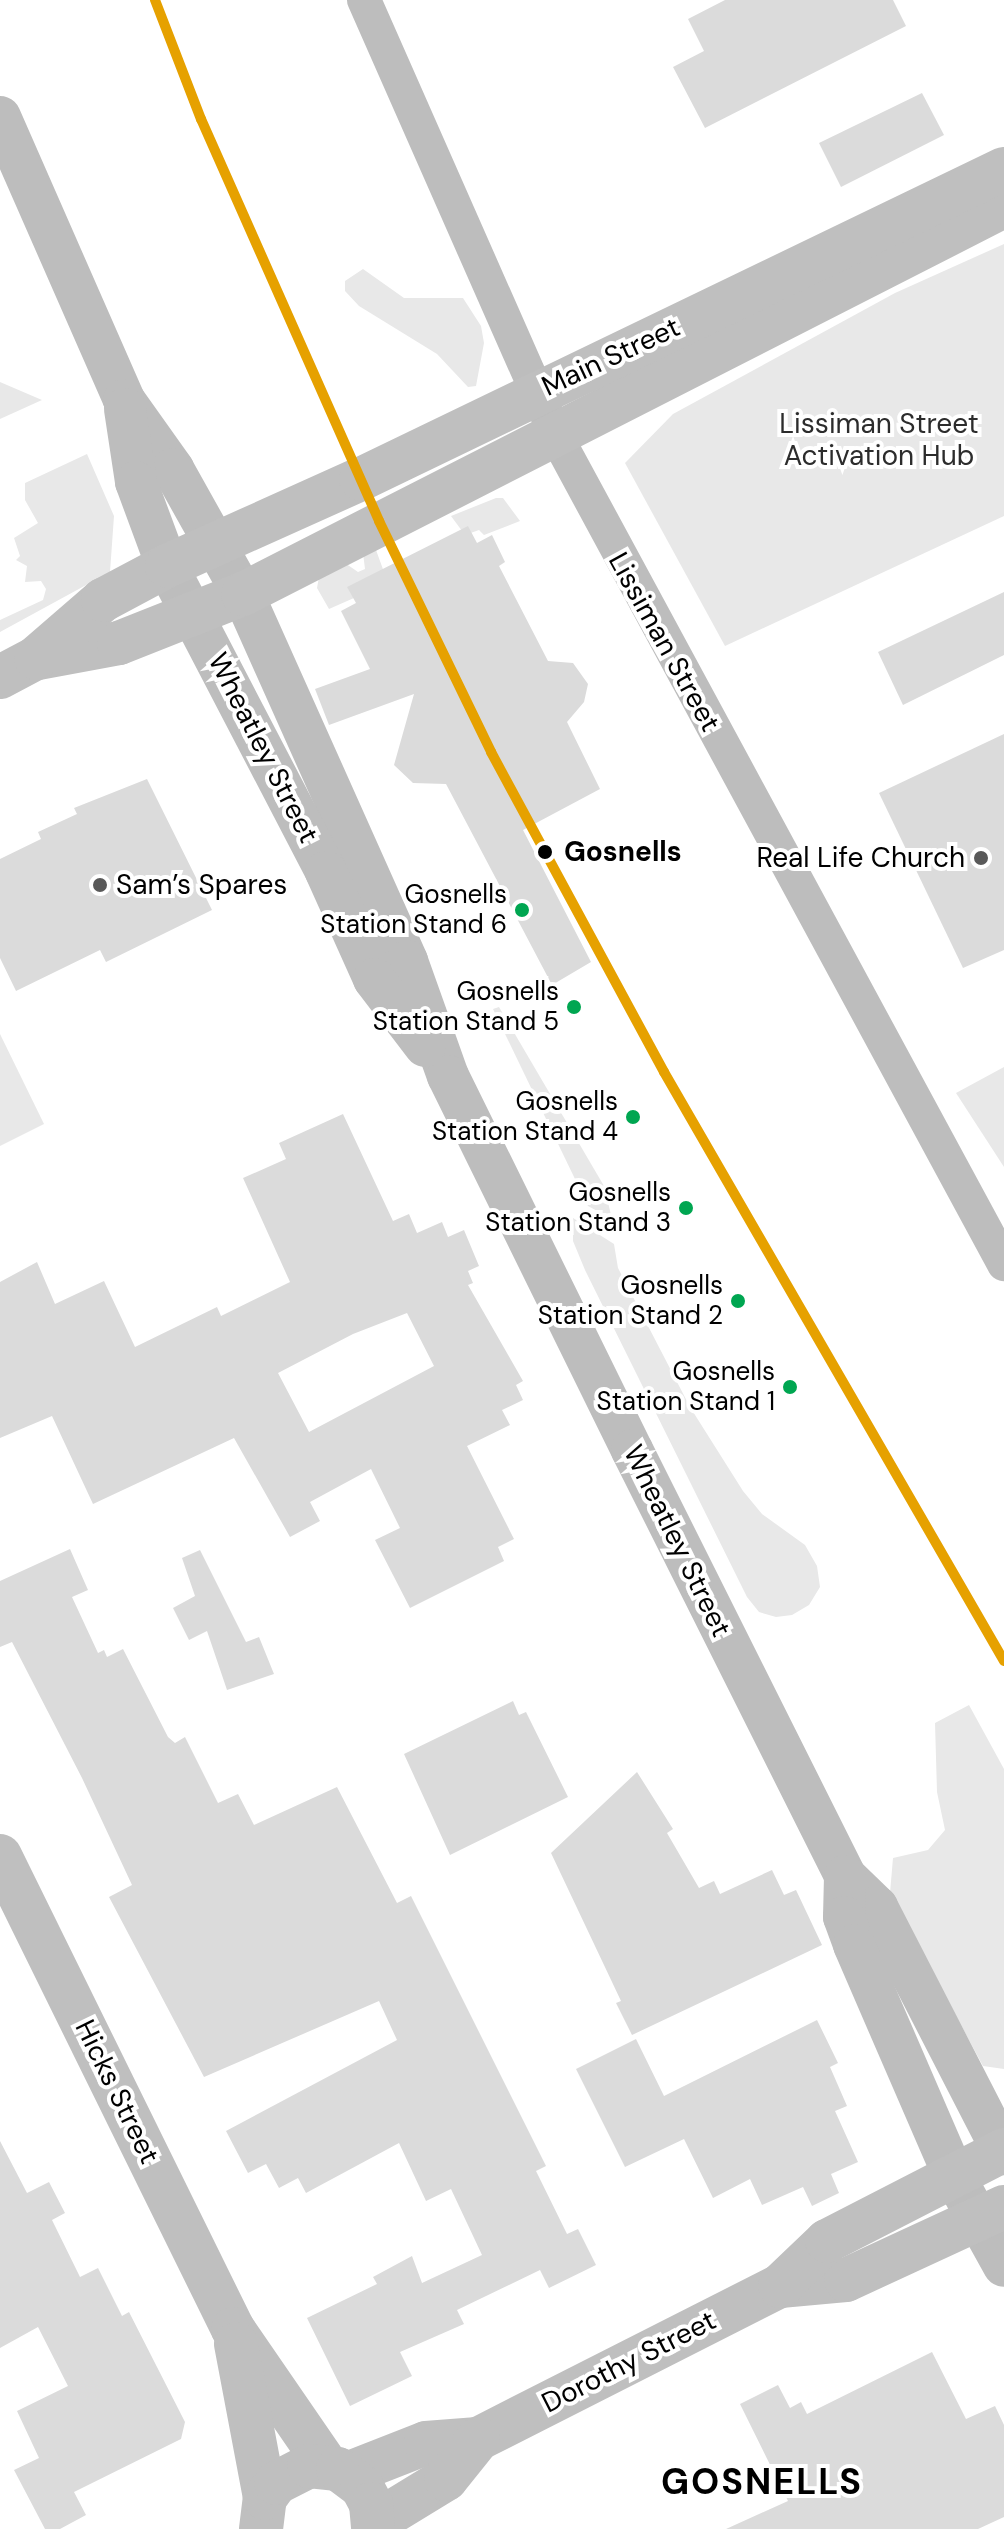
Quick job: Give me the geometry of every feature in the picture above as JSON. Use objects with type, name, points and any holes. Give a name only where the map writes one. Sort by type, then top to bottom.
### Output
[{"type":"main road","name":"Main Street","points":[[18,668],[103,600],[167,566],[361,479],[535,392],[1004,169]]},
{"type":"main road","name":"Main Street","points":[[18,668],[119,643],[243,594],[1004,206]]},
{"type":"main road","name":"Hicks Street","points":[[0,1856],[233,2329],[338,2470],[362,2487],[374,2526]]},
{"type":"main road","name":"Dorothy Street","points":[[255,2517],[291,2471],[338,2470],[426,2443],[478,2439],[780,2286],[827,2241],[953,2174],[1004,2152]]},
{"type":"main road","name":"Dorothy Street","points":[[780,2286],[846,2280],[991,2212]]},
{"type":"main road","name":"Hicks Street","points":[[233,2329],[255,2517]]},
{"type":"main road","name":"Dorothy Street","points":[[374,2526],[446,2479],[478,2439]]},
{"type":"street","name":"Lissiman Street","points":[[364,0],[555,434],[1004,1264]]},
{"type":"street","name":"Wheatley Street","points":[[0,117],[124,400],[217,543],[243,594],[402,948],[448,1076],[845,1876],[877,1907],[1004,2152]]},
{"type":"street","name":"Wheatley Street","points":[[124,400],[136,482],[167,566],[195,613],[326,872],[374,979],[448,1076]]},
{"type":"street","name":"Wheatley Street","points":[[845,1876],[844,1917],[953,2174],[991,2212],[1004,2266]]},
{"type":"green space","name":"Lissiman Street Activation Hub","points":[[1004,244],[1004,516],[725,646],[625,463],[673,414],[895,293]]},
{"type":"green space","points":[[363,269],[404,298],[463,298],[481,326],[484,343],[476,386],[468,387],[437,354],[359,306],[345,291],[345,281]]},
{"type":"green space","points":[[0,382],[42,400],[0,419]]},
{"type":"green space","points":[[87,454],[114,516],[110,572],[0,632],[0,620],[43,600],[46,589],[41,581],[25,582],[27,566],[16,560],[20,556],[14,538],[38,523],[25,500],[25,483]]},
{"type":"green space","points":[[503,498],[520,521],[484,535],[479,530],[465,535],[451,516]]},
{"type":"green space","points":[[376,550],[388,583],[329,609],[317,588],[319,577],[345,563],[358,572],[365,569],[363,553]]},
{"type":"green space","points":[[499,1007],[604,1186],[612,1219],[588,1206],[493,1009]]},
{"type":"green space","points":[[0,1034],[44,1124],[0,1146]]},
{"type":"green space","points":[[1004,1067],[1004,1167],[956,1093]]},
{"type":"green space","points":[[573,1218],[614,1244],[618,1268],[690,1407],[743,1491],[762,1514],[805,1545],[817,1566],[820,1587],[809,1605],[792,1615],[776,1617],[759,1612],[747,1597],[585,1270],[573,1241]]},
{"type":"green space","points":[[969,1705],[1004,1769],[1004,2069],[983,2066],[890,1893],[893,1858],[928,1850],[945,1830],[937,1792],[935,1723]]},
{"type":"building","points":[[725,0],[893,0],[906,26],[705,128],[673,67],[704,51],[688,19]]},
{"type":"building","points":[[922,93],[944,135],[841,187],[819,143]]},
{"type":"building","points":[[468,526],[477,543],[492,535],[505,562],[499,566],[548,661],[573,663],[588,684],[584,702],[567,722],[600,789],[523,830],[591,962],[552,985],[446,784],[413,783],[394,765],[414,694],[329,725],[315,689],[370,669],[341,611],[356,603],[347,587]]},
{"type":"building","points":[[1004,592],[1004,655],[903,705],[878,652]]},
{"type":"building","points":[[1004,734],[1004,950],[963,968],[879,793]]},
{"type":"building","name":"Sam’s Spares","points":[[147,779],[212,910],[106,962],[100,950],[16,991],[0,958],[0,859],[41,839],[38,832],[77,814],[74,808]]},
{"type":"building","points":[[343,1114],[393,1221],[409,1214],[417,1233],[442,1222],[448,1237],[464,1230],[479,1266],[468,1271],[473,1283],[468,1285],[523,1381],[516,1385],[523,1400],[502,1410],[510,1425],[467,1446],[514,1539],[498,1547],[504,1561],[410,1608],[375,1540],[400,1528],[371,1469],[310,1502],[320,1521],[290,1537],[234,1438],[93,1504],[52,1416],[0,1438],[0,1282],[37,1262],[55,1304],[104,1281],[135,1347],[217,1307],[221,1316],[290,1282],[243,1178],[286,1159],[279,1143]],"holes":[[[407,1313],[434,1366],[309,1432],[278,1373],[353,1334]]]},
{"type":"building","points":[[70,1549],[88,1590],[72,1597],[98,1653],[104,1650],[107,1657],[123,1649],[168,1737],[175,1743],[185,1737],[218,1803],[238,1794],[254,1825],[337,1787],[397,1903],[411,1896],[546,2166],[536,2171],[567,2234],[578,2229],[596,2265],[549,2288],[540,2270],[457,2310],[464,2324],[400,2352],[412,2376],[350,2406],[307,2318],[377,2284],[373,2277],[412,2256],[422,2283],[482,2255],[451,2189],[426,2201],[399,2143],[306,2193],[298,2178],[279,2188],[266,2164],[248,2173],[226,2131],[397,2040],[379,2001],[204,2077],[109,1897],[132,1885],[82,1778],[12,1642],[0,1647],[0,1581]]},
{"type":"building","points":[[200,1550],[246,1642],[259,1637],[274,1674],[227,1690],[207,1631],[189,1640],[173,1608],[195,1596],[182,1558]]},
{"type":"building","points":[[513,1701],[519,1715],[526,1712],[568,1797],[450,1855],[404,1754]]},
{"type":"building","points":[[637,1772],[673,1829],[667,1833],[699,1888],[714,1881],[720,1894],[772,1870],[784,1895],[796,1890],[822,1945],[632,2035],[616,2003],[621,2001],[551,1853]]},
{"type":"building","points":[[817,2020],[838,2063],[830,2067],[847,2106],[835,2111],[858,2162],[831,2174],[839,2193],[812,2206],[803,2187],[762,2205],[750,2179],[713,2198],[684,2139],[625,2167],[576,2069],[636,2039],[664,2096]]},
{"type":"building","points":[[0,2141],[27,2193],[49,2182],[65,2213],[52,2220],[80,2277],[98,2268],[122,2316],[129,2312],[185,2422],[181,2439],[74,2492],[86,2515],[60,2529],[45,2529],[14,2470],[39,2458],[17,2411],[68,2386],[38,2327],[0,2348]]},
{"type":"building","points":[[932,2352],[966,2419],[995,2406],[1004,2425],[1004,2517],[978,2529],[726,2529],[788,2501],[740,2404],[778,2385],[790,2408],[801,2402],[807,2414]]},
{"type":"transit line","points":[[155,0],[201,119],[379,521],[491,752],[664,1072],[1004,1661]]},
{"type":"place","name":"Gosnells","points":[[545,852]]},
{"type":"place","name":"Real Life Church","points":[[981,858]]},
{"type":"place","name":"Sam’s Spares","points":[[100,885]]},
{"type":"place","name":"Gosnells Station Stand 6","points":[[522,910]]},
{"type":"place","name":"Gosnells Station Stand 5","points":[[574,1007]]},
{"type":"place","name":"Gosnells Station Stand 4","points":[[633,1117]]},
{"type":"place","name":"Gosnells Station Stand 3","points":[[686,1208]]},
{"type":"place","name":"Gosnells Station Stand 2","points":[[738,1301]]},
{"type":"place","name":"Gosnells Station Stand 1","points":[[790,1387]]},
{"type":"district","name":"GOSNELLS","points":[[762,2482]]}]
